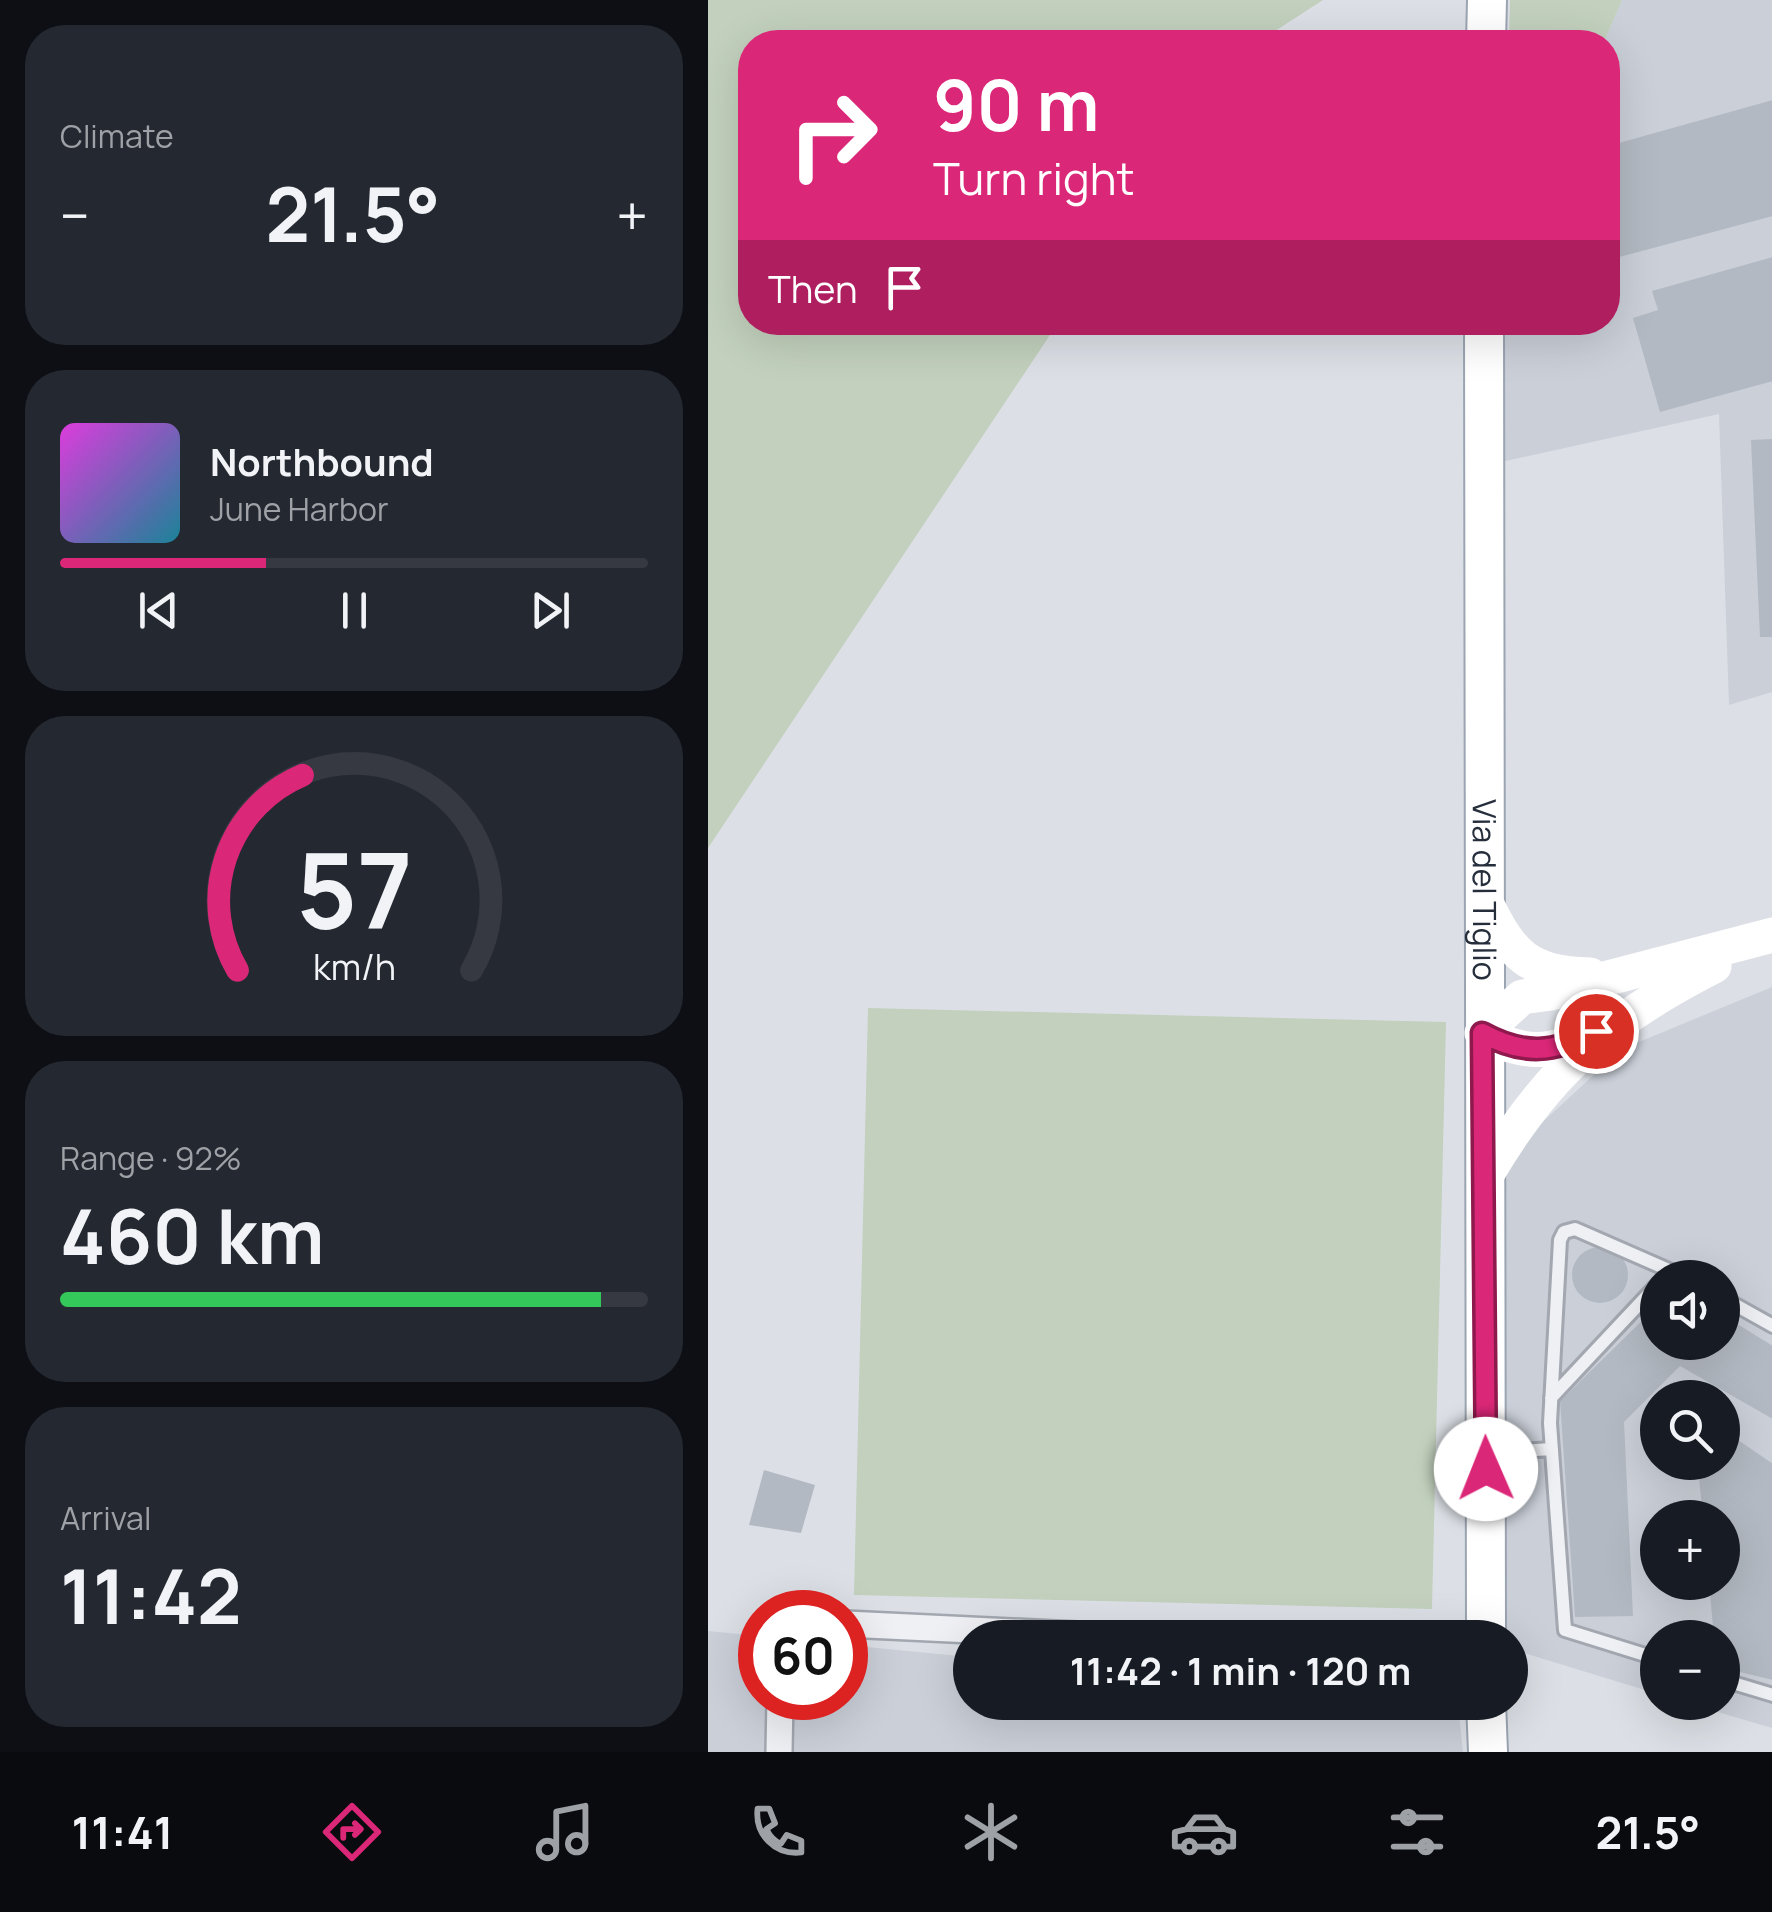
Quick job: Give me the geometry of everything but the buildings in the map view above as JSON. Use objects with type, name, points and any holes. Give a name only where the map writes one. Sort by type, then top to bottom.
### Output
[{"type":"main road","points":[[1486,0],[1486,30]]},
{"type":"main road","name":"Via del Tiglio","points":[[1484,335],[1486,903],[1482,1033],[1487,1174],[1486,1620]]},
{"type":"main road","points":[[1487,1720],[1488,1752]]},
{"type":"street","points":[[1486,903],[1506,945],[1520,958],[1566,974],[1621,976]]},
{"type":"street","points":[[1772,936],[1575,1042],[1536,1052],[1520,1050],[1482,1033],[1522,997],[1621,976],[1772,936]]},
{"type":"street","points":[[1487,1174],[1550,1081],[1618,1020]]},
{"type":"street","points":[[868,1625],[953,1629]]},
{"type":"street","points":[[779,1752],[780,1720]]},
{"type":"lane","points":[[1640,1260],[1575,1228],[1564,1232],[1552,1398],[1565,1630],[1640,1653]]},
{"type":"lane","points":[[1552,1398],[1640,1303]]},
{"type":"lane","points":[[1740,1308],[1772,1326]]},
{"type":"lane","points":[[1485,1454],[1552,1450]]},
{"type":"lane","points":[[1740,1685],[1772,1695]]},
{"type":"shaded area","points":[[1622,0],[1772,0],[1772,692],[1729,705],[1719,414],[1501,462],[1502,335],[1620,335],[1620,30],[1609,30]]},
{"type":"shaded area","points":[[1772,987],[1772,1728],[1740,1719],[1740,1620],[1640,1620],[1640,1688],[1528,1654],[1528,1620],[1486,1620],[1486,1469],[1508,1154],[1622,1049]]},
{"type":"shaded area","points":[[708,1631],[738,1634],[738,1720],[868,1720],[868,1647],[953,1655],[953,1720],[1460,1720],[1463,1752],[708,1752]]},
{"type":"green space","points":[[708,0],[1323,0],[1277,30],[738,30],[738,335],[1050,335],[708,848]]},
{"type":"green space","points":[[1510,0],[1622,0],[1609,30],[1509,30]]},
{"type":"green space","points":[[868,1008],[1446,1022],[1432,1609],[868,1595],[868,1590],[854,1590]]},
{"type":"route","points":[[1486,1469],[1487,1174],[1482,1033],[1520,1050],[1536,1052],[1575,1042],[1596,1031]]}]
